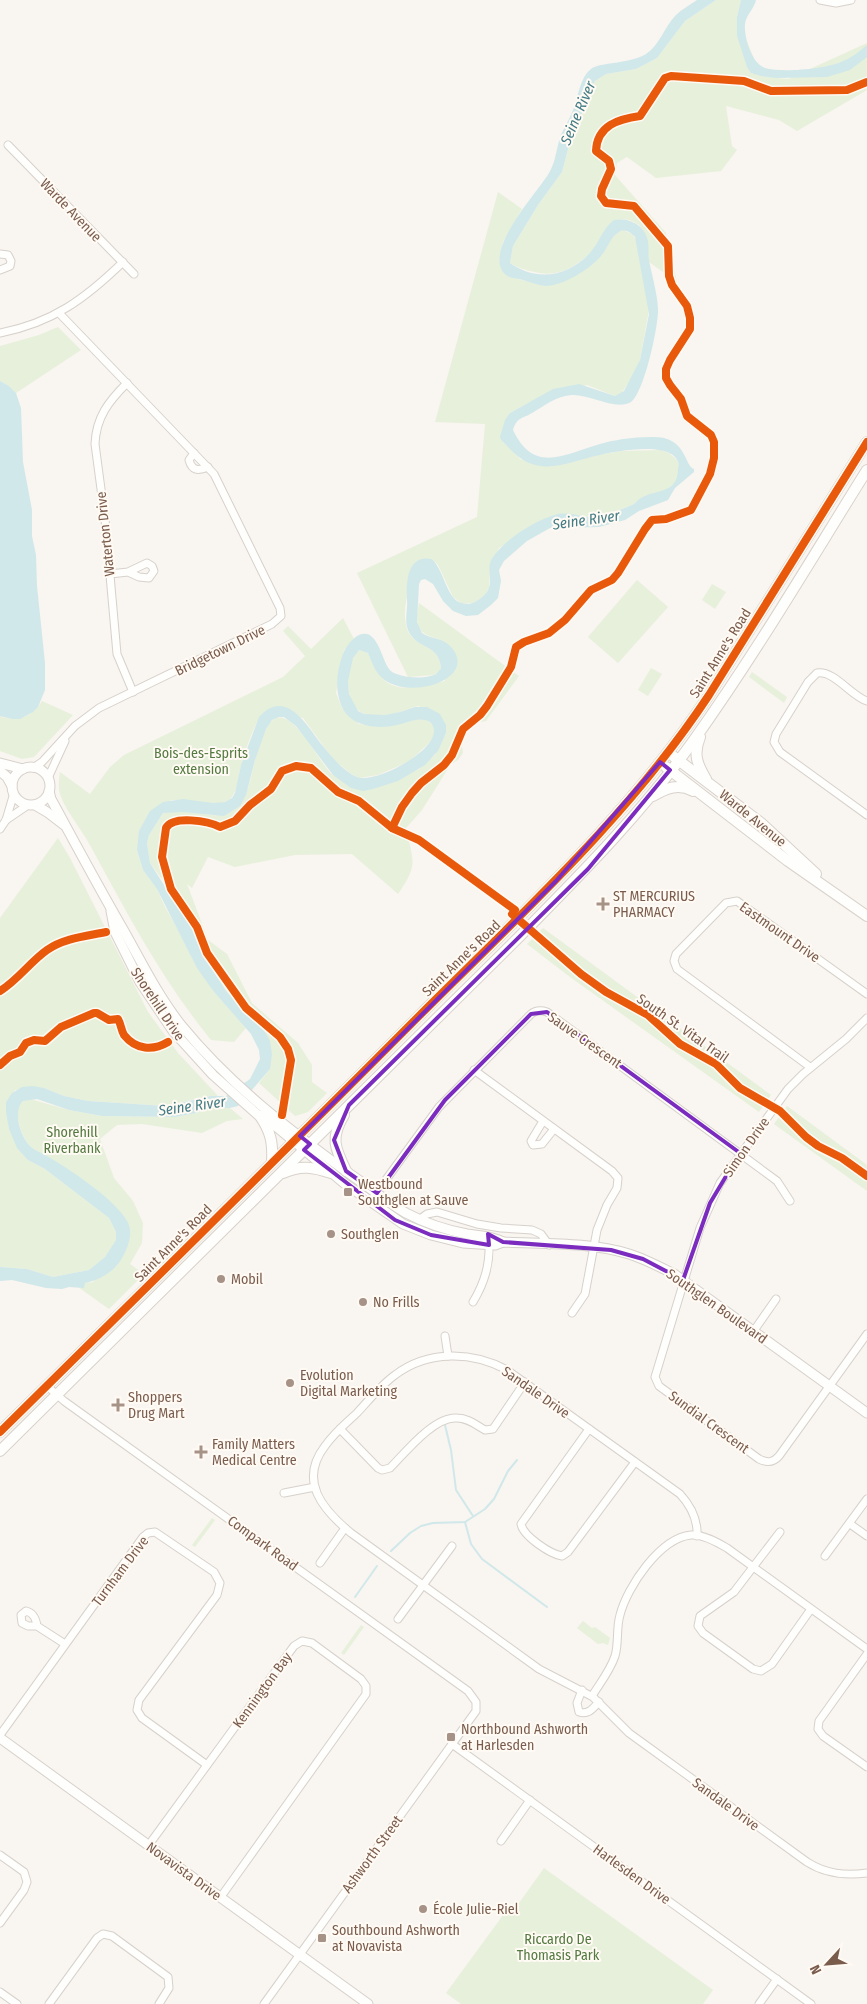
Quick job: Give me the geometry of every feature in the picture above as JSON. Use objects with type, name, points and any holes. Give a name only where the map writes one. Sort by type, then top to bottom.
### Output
[{"type":"main road","name":"Saint Anne's Road","points":[[0,1432],[556,881],[624,807],[699,710],[721,677],[867,442]]},
{"type":"main road","name":"Saint Anne's Road","points":[[0,1451],[588,868],[678,760],[732,685],[867,470]]},
{"type":"main road","points":[[708,718],[695,753],[698,764],[708,782]]},
{"type":"main road","name":"Warde Avenue","points":[[668,751],[761,823],[832,891]]},
{"type":"main road","name":"Warde Avenue","points":[[660,762],[788,861],[867,916]]},
{"type":"main road","points":[[644,803],[664,790],[674,787],[690,788],[705,797]]},
{"type":"main road","points":[[346,1171],[336,1151],[334,1140],[337,1126],[349,1105]]},
{"type":"main road","points":[[260,1113],[273,1144],[272,1162]]},
{"type":"main road","points":[[278,1176],[292,1169],[307,1166],[331,1173]]},
{"type":"street","points":[[820,0],[836,3],[851,0]]},
{"type":"street","name":"Warde Avenue","points":[[8,145],[134,274]]},
{"type":"street","points":[[0,254],[8,255],[11,261],[10,266],[0,270]]},
{"type":"street","points":[[0,333],[28,326],[59,313],[84,297],[122,262]]},
{"type":"street","name":"Bridgetown Drive","points":[[33,768],[42,762],[75,726],[95,711],[272,624],[281,616],[280,608],[218,481],[208,467],[59,313]]},
{"type":"street","name":"Waterton Drive","points":[[127,383],[112,398],[101,415],[95,434],[117,654],[133,692]]},
{"type":"street","name":"Bridgetown Drive","points":[[194,453],[189,460],[191,466],[201,470],[208,467]]},
{"type":"street","points":[[110,574],[128,572]]},
{"type":"street","points":[[867,701],[860,698],[828,674],[817,673],[808,682],[774,740],[775,746],[780,752],[867,815]]},
{"type":"street","name":"Bridgetown Drive","points":[[48,778],[67,736]]},
{"type":"street","points":[[0,763],[23,770]]},
{"type":"street","points":[[0,829],[6,820],[16,775],[23,770],[33,768],[44,772],[48,778],[49,791],[44,800],[31,805],[6,820]]},
{"type":"street","points":[[0,771],[7,777],[18,800],[31,805]]},
{"type":"street","name":"Shorehill Drive","points":[[49,791],[51,799],[111,911],[115,932],[140,982],[173,1031],[260,1113],[297,1139]]},
{"type":"street","name":"Shorehill Drive","points":[[31,805],[47,812],[66,827]]},
{"type":"street","name":"Eastmount Drive","points":[[810,1067],[678,970],[674,963],[676,954],[726,903],[737,901],[867,994]]},
{"type":"street","name":"Sauve Crescent","points":[[370,1202],[439,1107],[530,1014],[536,1011],[544,1011],[740,1153],[777,1181],[790,1201]]},
{"type":"street","name":"Simon Drive","points":[[683,1280],[710,1203],[740,1153],[788,1089],[810,1067],[846,1039],[867,1018]]},
{"type":"street","points":[[474,1070],[612,1171],[618,1178],[617,1188],[607,1205],[597,1230],[585,1294],[572,1313]]},
{"type":"street","points":[[543,1121],[531,1139],[533,1145],[542,1144],[554,1129]]},
{"type":"street","name":"Southglen Boulevard","points":[[297,1139],[395,1206],[441,1227],[489,1241]]},
{"type":"street","name":"Southglen Boulevard","points":[[307,1147],[331,1173],[370,1202],[403,1224],[431,1235],[462,1242],[489,1241],[594,1247],[643,1259],[683,1280],[867,1413]]},
{"type":"street","points":[[420,1219],[427,1214],[437,1212],[476,1224],[532,1230],[541,1234],[549,1245]]},
{"type":"street","points":[[473,1302],[485,1276],[489,1256],[489,1241]]},
{"type":"street","name":"Sundial Crescent","points":[[683,1280],[655,1370],[656,1380],[659,1386],[759,1459],[767,1462],[775,1460],[830,1386]]},
{"type":"street","points":[[753,1332],[776,1299]]},
{"type":"street","points":[[830,1386],[867,1334]]},
{"type":"street","points":[[445,1336],[448,1356]]},
{"type":"street","name":"Sandale Drive","points":[[697,1536],[694,1514],[685,1500],[525,1382],[496,1364],[474,1358],[448,1356],[417,1362],[395,1375],[325,1445],[317,1460],[314,1477],[315,1488],[321,1504],[345,1528],[539,1669],[592,1696],[629,1733],[807,1862],[831,1873],[849,1875],[867,1873]]},
{"type":"street","points":[[340,1429],[374,1464],[382,1470],[386,1470],[430,1428],[446,1419],[464,1419],[485,1430],[492,1429],[525,1382]]},
{"type":"street","name":"Compark Road","points":[[47,1386],[56,1395],[461,1687],[473,1697],[476,1704]]},
{"type":"street","points":[[589,1429],[521,1524],[524,1533],[550,1552],[562,1556],[568,1552],[635,1462]]},
{"type":"street","points":[[284,1493],[315,1488]]},
{"type":"street","points":[[825,1556],[867,1499]]},
{"type":"street","points":[[850,1524],[867,1536]]},
{"type":"street","points":[[320,1563],[345,1528]]},
{"type":"street","name":"Turnham Drive","points":[[0,1737],[143,1537],[152,1532],[159,1533],[214,1572],[220,1583],[217,1594],[136,1710],[142,1718],[207,1765]]},
{"type":"street","points":[[780,1532],[734,1592],[704,1612],[700,1616],[698,1623],[703,1633],[757,1671],[769,1668],[811,1609]]},
{"type":"street","points":[[592,1696],[615,1657],[619,1616],[632,1587],[663,1548],[682,1538],[697,1536],[718,1543],[867,1649]]},
{"type":"street","points":[[398,1619],[452,1546]]},
{"type":"street","points":[[37,1626],[65,1644]]},
{"type":"street","name":"Kennington Bay","points":[[148,1846],[299,1642],[308,1641],[364,1682],[367,1691],[363,1700],[220,1898]]},
{"type":"street","points":[[867,1654],[819,1721],[818,1728],[823,1736],[867,1767]]},
{"type":"street","points":[[582,1690],[577,1704],[580,1712],[586,1713],[590,1711],[599,1702]]},
{"type":"street","name":"Ashworth Street","points":[[264,2004],[476,1711],[476,1704]]},
{"type":"street","name":"Novavista Drive","points":[[0,1737],[368,2004]]},
{"type":"street","name":"Harlesden Drive","points":[[452,1744],[811,2004]]},
{"type":"street","points":[[501,1841],[530,1800]]},
{"type":"street","points":[[0,1855],[24,1872],[27,1882],[24,1890],[0,1923]]},
{"type":"street","points":[[49,2004],[97,1938],[106,1934],[112,1936],[168,1977],[169,1988],[159,2004]]},
{"type":"street","points":[[759,2004],[777,1979]]},
{"type":"street","points":[[0,1992],[17,2004]]},
{"type":"highlighted area","points":[[660,762],[670,770],[588,869],[349,1105],[334,1140],[346,1171],[377,1193],[445,1100],[531,1014],[547,1012],[740,1153],[710,1203],[683,1280],[643,1259],[611,1250],[503,1242],[488,1234],[489,1245],[431,1235],[395,1220],[304,1150],[310,1144],[300,1136],[556,881]]},
{"type":"green space","points":[[716,0],[741,0],[737,17],[761,76],[788,79],[867,43],[867,90],[797,131],[779,120],[726,106],[732,146],[737,150],[721,171],[656,178],[627,157],[617,163],[615,175],[666,233],[677,282],[649,262],[645,234],[642,228],[630,221],[621,219],[584,259],[562,271],[549,274],[535,272],[522,269],[510,263],[513,246],[538,205],[562,172],[571,138],[595,81],[606,74],[636,69],[657,58],[685,21]]},
{"type":"green space","points":[[498,192],[522,209],[503,242],[499,261],[511,277],[545,286],[602,255],[610,240],[623,230],[632,234],[637,241],[649,310],[640,360],[633,376],[621,394],[615,396],[587,385],[528,403],[510,413],[503,443],[520,459],[537,465],[621,451],[661,450],[669,453],[676,459],[679,464],[679,474],[675,483],[664,491],[641,498],[632,505],[591,517],[579,515],[510,541],[499,548],[490,569],[489,588],[484,597],[473,603],[461,603],[453,597],[438,565],[432,559],[420,560],[408,593],[405,620],[410,635],[436,654],[440,660],[441,669],[434,675],[408,677],[357,573],[477,517],[485,424],[435,422]]},
{"type":"green space","points":[[58,327],[81,350],[16,393],[0,381],[0,346],[39,335]]},
{"type":"green space","points":[[637,580],[668,607],[618,663],[588,637]]},
{"type":"green space","points":[[712,584],[726,592],[715,609],[702,600]]},
{"type":"green space","points":[[419,603],[519,676],[486,721],[473,723],[461,740],[463,753],[458,760],[451,764],[422,810],[406,828],[412,856],[412,869],[398,894],[352,854],[295,855],[235,867],[208,857],[192,888],[187,884],[208,940],[227,954],[252,1003],[298,1043],[312,1065],[312,1082],[327,1093],[308,1112],[295,1116],[259,1083],[270,1069],[265,1032],[226,991],[204,956],[165,883],[150,863],[147,843],[149,835],[163,813],[187,812],[215,815],[232,811],[238,806],[248,788],[256,756],[266,729],[274,719],[283,718],[292,723],[302,733],[333,775],[373,789],[419,769],[435,755],[446,733],[419,706],[389,715],[371,716],[357,709],[352,703],[349,694],[348,674],[350,665],[359,650],[368,653],[382,677],[390,684],[398,687],[408,688],[445,681],[439,639],[426,634],[419,627],[417,617]]},
{"type":"green space","name":"Bois-des-Esprits extension","points":[[343,618],[354,639],[344,650],[336,693],[342,708],[359,724],[366,725],[395,725],[418,719],[426,719],[434,728],[434,736],[431,741],[410,761],[378,775],[359,778],[333,759],[303,718],[263,713],[247,746],[235,792],[231,798],[219,803],[171,800],[137,850],[143,870],[157,889],[165,907],[214,992],[246,1028],[234,1042],[211,1040],[161,970],[132,922],[88,841],[62,800],[59,791],[60,772],[90,794],[110,767],[124,755],[283,677],[305,656],[283,631],[288,626],[311,649]]},
{"type":"green space","points":[[651,668],[662,674],[648,696],[638,690]]},
{"type":"green space","points":[[752,672],[787,697],[784,703],[749,677]]},
{"type":"green space","points":[[42,701],[73,715],[34,757],[22,759],[0,751],[0,716],[12,719],[24,717],[34,711]]},
{"type":"green space","points":[[58,838],[148,1012],[178,1053],[218,1096],[166,1106],[88,1101],[64,1096],[44,1088],[15,1090],[6,1102],[9,1129],[28,1160],[45,1169],[109,1218],[116,1232],[116,1241],[105,1257],[89,1270],[53,1277],[27,1269],[0,1267],[0,918]]},
{"type":"green space","points":[[543,928],[771,1095],[759,1112],[570,977],[527,944]]},
{"type":"green space","name":"Shorehill Riverbank","points":[[30,1099],[69,1110],[102,1116],[175,1117],[196,1113],[207,1108],[230,1108],[243,1119],[227,1121],[202,1133],[142,1124],[117,1125],[100,1139],[114,1178],[133,1201],[143,1223],[142,1243],[130,1264],[144,1274],[109,1309],[78,1287],[85,1283],[93,1282],[130,1233],[57,1163],[31,1147],[27,1142],[20,1128],[18,1112],[19,1106],[23,1101]]},
{"type":"green space","points":[[787,1106],[867,1165],[867,1191],[774,1124]]},
{"type":"green space","points":[[212,1518],[215,1520],[195,1547],[192,1545]]},
{"type":"green space","points":[[583,1621],[610,1638],[608,1645],[598,1644],[577,1628]]},
{"type":"green space","points":[[361,1625],[364,1627],[344,1655],[341,1653]]},
{"type":"green space","name":"Riccardo De Thomasis Park","points":[[544,1868],[713,1990],[703,2004],[461,2004],[446,1993],[509,1907],[514,1910]]},
{"type":"water","name":"Seine River","points":[[697,0],[716,0],[685,21],[657,58],[636,69],[606,74],[595,81],[571,138],[562,172],[538,205],[513,246],[510,263],[532,273],[554,274],[565,271],[585,258],[607,226],[614,220],[631,221],[644,231],[648,241],[649,260],[656,290],[658,317],[646,373],[636,396],[631,402],[618,405],[579,395],[561,397],[520,419],[513,430],[521,444],[530,452],[540,457],[550,458],[614,441],[641,437],[664,438],[677,445],[694,469],[694,472],[675,488],[668,500],[639,511],[625,520],[599,527],[550,528],[527,541],[504,561],[499,570],[501,581],[498,598],[478,615],[466,616],[453,611],[443,601],[433,584],[425,579],[421,580],[419,584],[417,622],[422,633],[444,641],[450,646],[457,658],[456,668],[449,677],[438,683],[408,688],[393,684],[381,677],[368,653],[359,650],[353,658],[348,681],[349,694],[358,711],[364,714],[385,715],[415,707],[427,707],[440,714],[446,725],[446,733],[438,751],[425,765],[398,781],[373,789],[363,791],[351,788],[333,775],[296,726],[284,717],[279,717],[272,720],[266,729],[255,760],[246,795],[240,806],[224,816],[183,812],[163,813],[149,835],[147,843],[150,863],[192,929],[204,956],[226,991],[265,1032],[270,1041],[272,1054],[270,1069],[238,1106],[207,1108],[196,1113],[175,1117],[102,1116],[69,1110],[37,1099],[23,1101],[20,1105],[18,1119],[22,1134],[28,1143],[34,1149],[79,1176],[102,1194],[127,1221],[130,1235],[126,1250],[119,1263],[111,1271],[96,1280],[85,1283],[84,1288],[46,1288],[12,1280],[0,1281],[0,1267],[27,1269],[53,1277],[89,1270],[105,1257],[116,1240],[116,1232],[109,1218],[45,1169],[28,1160],[17,1148],[9,1129],[6,1112],[6,1102],[12,1093],[22,1087],[33,1086],[88,1101],[166,1106],[211,1096],[226,1096],[250,1079],[260,1059],[259,1050],[251,1034],[214,992],[197,968],[157,889],[143,870],[137,850],[139,831],[150,811],[163,802],[183,799],[213,803],[225,802],[232,798],[235,793],[241,765],[259,717],[269,709],[279,706],[288,708],[296,713],[338,763],[357,777],[366,778],[380,775],[409,761],[431,741],[434,731],[430,722],[418,720],[380,727],[355,721],[344,710],[340,702],[337,678],[345,649],[357,636],[364,634],[369,635],[378,644],[386,664],[392,672],[404,676],[425,677],[436,674],[441,669],[437,655],[416,641],[408,630],[406,619],[407,585],[413,565],[417,561],[432,559],[453,597],[461,603],[473,603],[488,591],[490,585],[490,563],[498,550],[531,525],[558,514],[592,517],[607,514],[632,505],[641,498],[670,487],[674,483],[679,463],[665,451],[643,449],[618,451],[564,464],[542,466],[531,464],[520,458],[500,437],[505,420],[510,413],[553,389],[579,384],[615,396],[624,391],[640,360],[649,314],[635,237],[626,231],[619,232],[613,237],[601,256],[590,266],[568,280],[545,286],[506,275],[500,265],[500,252],[505,238],[514,223],[551,169],[560,137],[587,73],[601,65],[632,60],[646,54],[655,46],[676,15]]},
{"type":"water","points":[[741,0],[756,0],[748,15],[745,29],[752,55],[765,68],[803,70],[825,67],[848,59],[867,45],[867,57],[850,70],[827,77],[776,78],[751,73],[747,67],[737,36],[737,17]]},
{"type":"water","points":[[0,381],[16,393],[21,408],[23,462],[32,510],[32,536],[36,555],[37,586],[45,663],[45,690],[38,707],[20,719],[0,716]]},
{"type":"waterway","points":[[445,1425],[451,1450],[456,1490],[473,1516]]},
{"type":"waterway","points":[[391,1551],[410,1533],[421,1526],[433,1523],[465,1522],[485,1509],[494,1499],[508,1471],[517,1460]]},
{"type":"waterway","points":[[465,1522],[471,1544],[482,1559],[547,1607]]},
{"type":"waterway","points":[[355,1597],[377,1566]]},
{"type":"cycle path","points":[[392,828],[402,807],[412,793],[421,783],[444,765],[452,755],[463,729],[480,715],[487,706],[511,667],[516,647],[549,633],[565,620],[591,590],[612,580],[652,520],[666,519],[691,510],[710,474],[714,458],[714,442],[711,435],[687,416],[681,399],[666,378],[666,369],[670,360],[690,329],[687,306],[672,285],[669,276],[668,246],[634,206],[606,203],[601,196],[611,169],[609,161],[596,151],[600,135],[610,125],[624,119],[640,116],[665,78],[671,76],[744,81],[771,91],[847,90],[867,82]]},
{"type":"cycle path","points":[[0,1432],[535,901],[609,823],[678,739],[709,695],[867,442]]},
{"type":"cycle path","points":[[282,1115],[291,1060],[288,1049],[280,1037],[246,1008],[207,953],[197,927],[171,889],[162,857],[166,828],[170,824],[191,820],[220,827],[235,821],[250,805],[271,789],[282,771],[296,766],[311,768],[338,792],[359,801],[392,828],[419,840],[515,910]]},
{"type":"cycle path","name":"South St. Vital Trail","points":[[512,914],[581,974],[606,992],[648,1015],[680,1044],[716,1064],[740,1088],[780,1111],[806,1137],[818,1146],[842,1158],[867,1176]]},
{"type":"cycle path","points":[[0,991],[54,946],[76,938],[106,932]]},
{"type":"cycle path","points":[[0,1065],[10,1056],[20,1052],[26,1043],[34,1040],[45,1041],[61,1027],[94,1013],[109,1020],[118,1019],[124,1035],[139,1046],[151,1048],[168,1042]]},
{"type":"place","name":"ST MERCURIUS PHARMACY","points":[[603,904]]},
{"type":"place","name":"Westbound Southglen at Sauve","points":[[348,1192]]},
{"type":"place","name":"Southglen","points":[[331,1234]]},
{"type":"place","name":"Mobil","points":[[221,1279]]},
{"type":"place","name":"No Frills","points":[[363,1302]]},
{"type":"place","name":"Evolution Digital Marketing","points":[[290,1383]]},
{"type":"place","name":"Shoppers Drug Mart","points":[[118,1405]]},
{"type":"place","name":"Family Matters Medical Centre","points":[[201,1452]]},
{"type":"place","name":"Northbound Ashworth at Harlesden","points":[[451,1737]]},
{"type":"place","name":"École Julie-Riel","points":[[423,1909]]},
{"type":"place","name":"Southbound Ashworth at Novavista","points":[[322,1938]]}]
